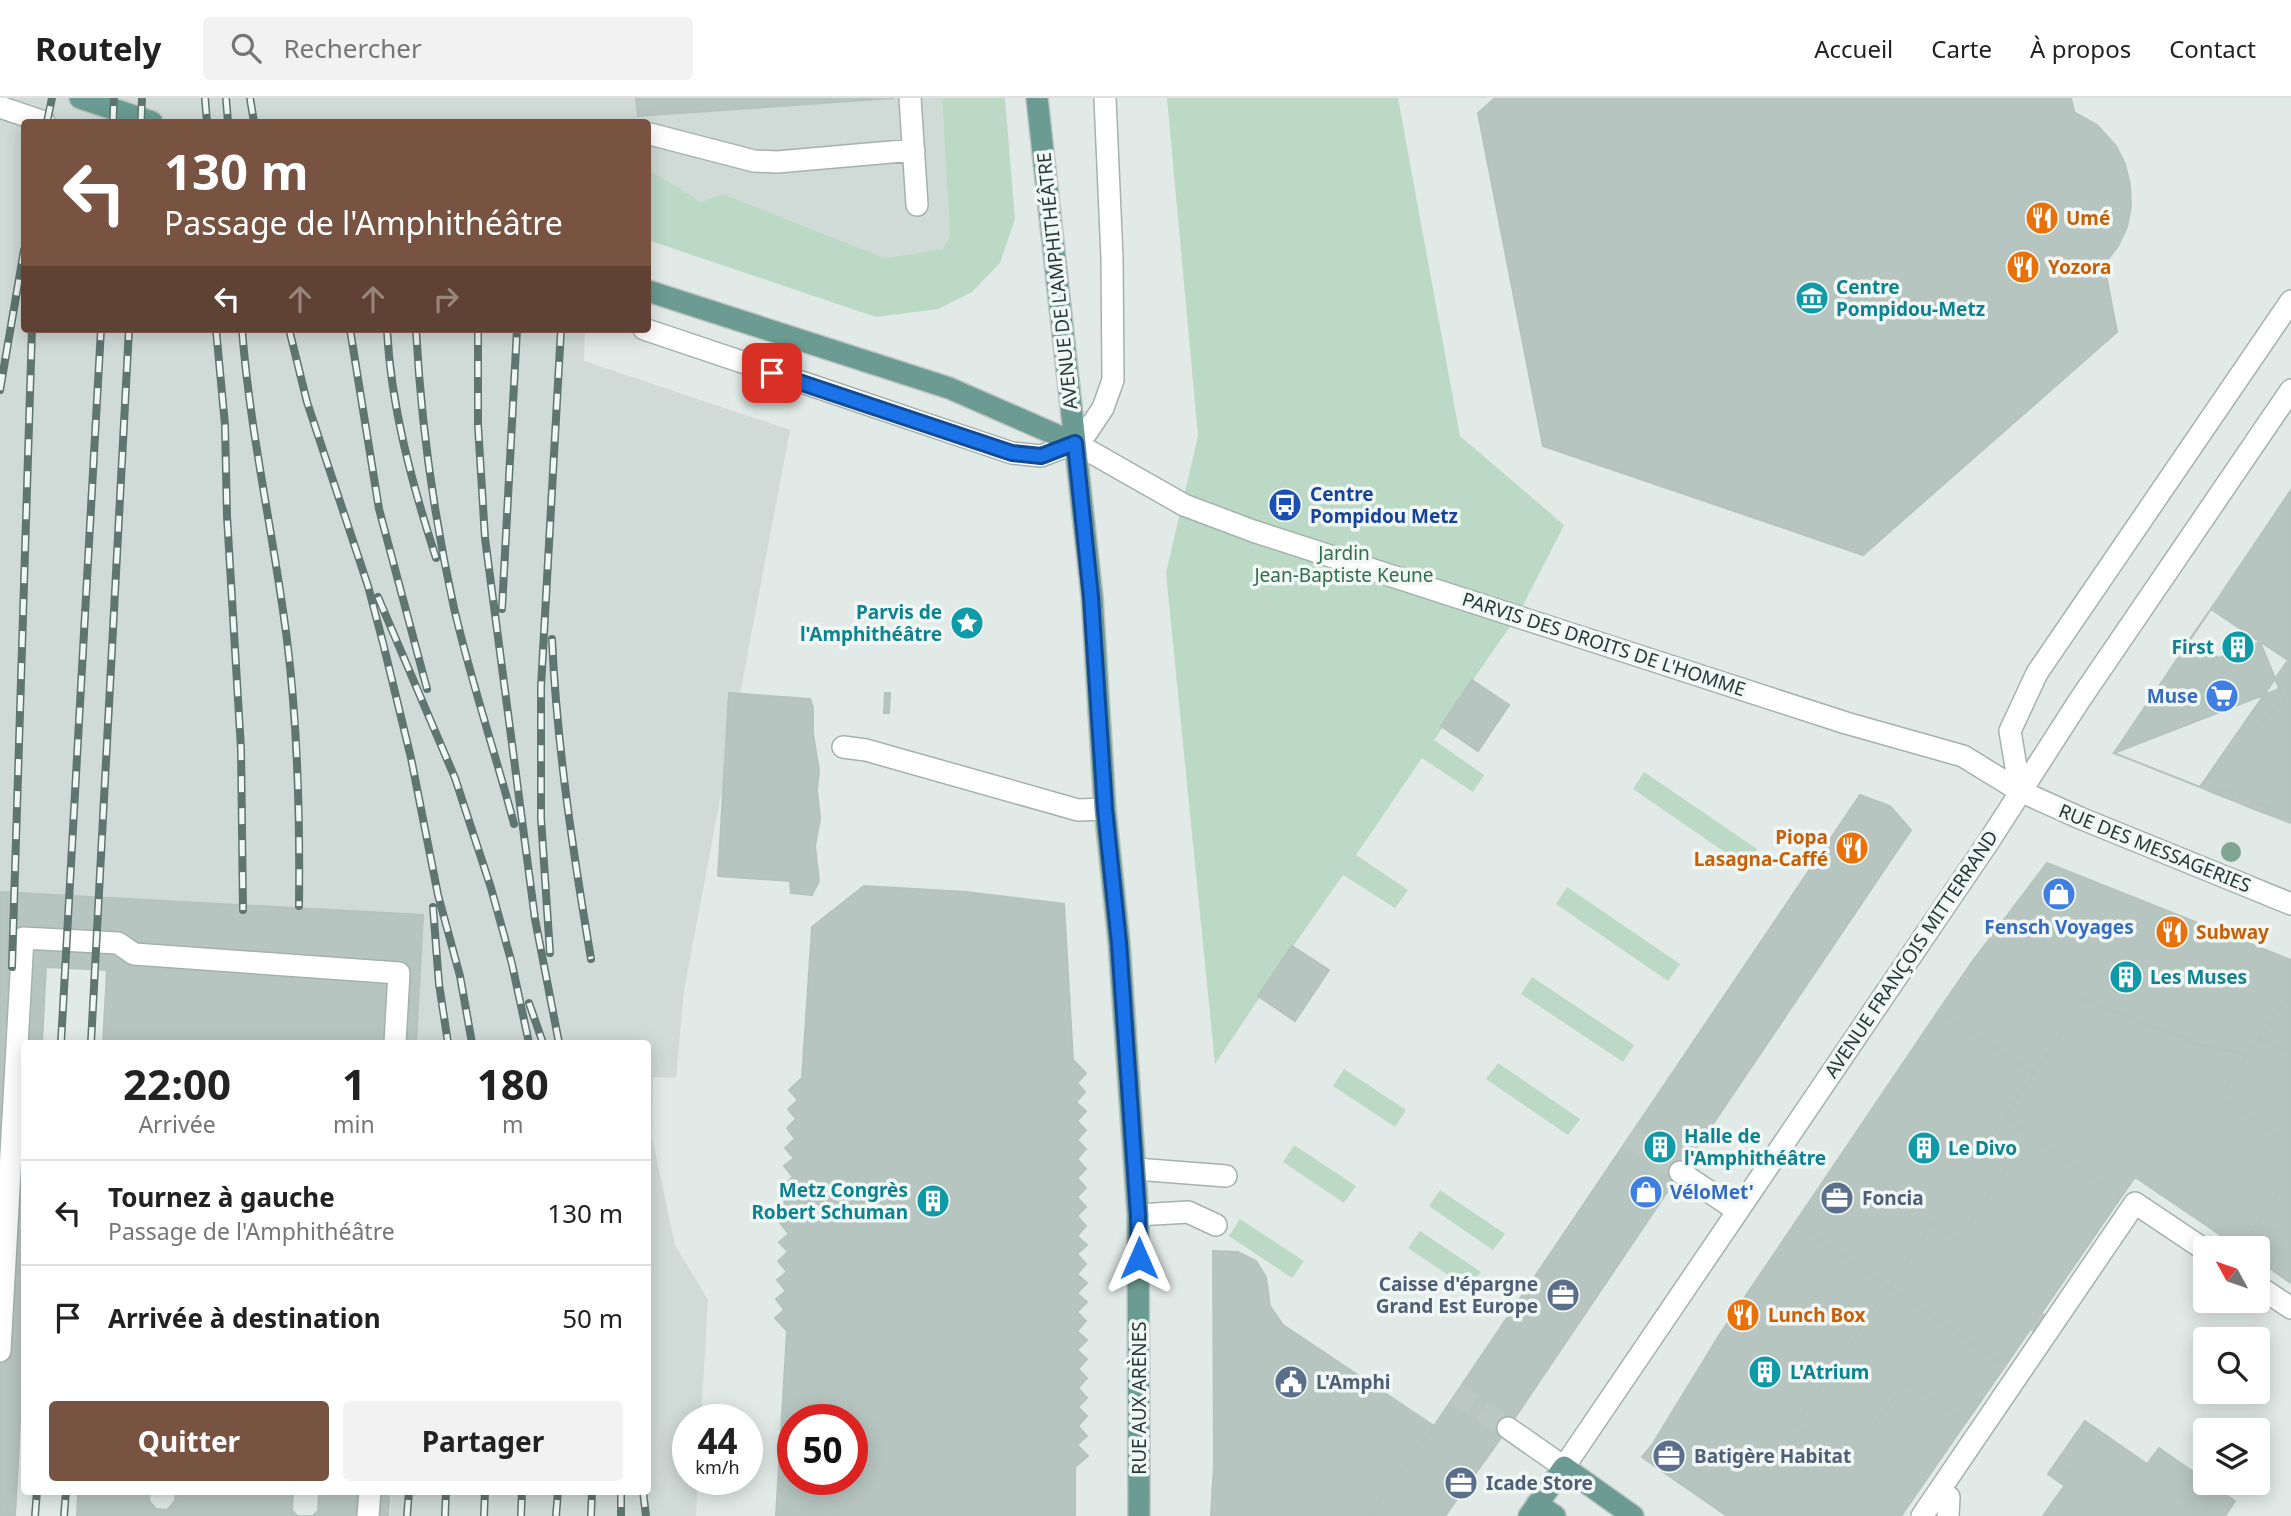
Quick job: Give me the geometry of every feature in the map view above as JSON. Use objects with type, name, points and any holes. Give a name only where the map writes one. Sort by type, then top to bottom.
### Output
[{"type":"main road","points":[[80,98],[143,119]]},
{"type":"main road","name":"AVENUE DE L'AMPHITHÉÂTRE","points":[[1038,98],[1075,443]]},
{"type":"main road","points":[[651,292],[949,388],[1075,443]]},
{"type":"main road","name":"RUE AUX ARÈNES","points":[[1075,443],[1091,597],[1105,809],[1119,943],[1136,1169],[1139,1516]]},
{"type":"main road","points":[[1564,1467],[1633,1516]]},
{"type":"main road","name":"AVENUE FRANÇOIS MITTERRAND","points":[[1540,1512],[1564,1467]]},
{"type":"street","points":[[910,98],[917,205]]},
{"type":"street","name":"AVENUE DE L'AMPHITHÉÂTRE","points":[[1075,443],[1087,432],[1103,408],[1113,380],[1112,258],[1105,98]]},
{"type":"street","points":[[0,107],[35,119]]},
{"type":"street","points":[[651,134],[754,161],[777,162],[914,150]]},
{"type":"street","points":[[2020,791],[2010,731],[2037,673],[2291,302]]},
{"type":"street","points":[[651,331],[1012,453],[1041,456],[1075,443]]},
{"type":"street","name":"AVENUE FRANÇOIS MITTERRAND","points":[[1564,1467],[2291,390]]},
{"type":"street","name":"PARVIS DES DROITS DE L'HOMME","points":[[1075,443],[1184,505],[1253,531],[1846,723],[1963,756],[2020,791]]},
{"type":"street","points":[[843,747],[866,750],[1078,810],[1105,809]]},
{"type":"street","name":"RUE DES MESSAGERIES","points":[[2020,791],[2103,828],[2291,904]]},
{"type":"street","points":[[0,1350],[23,938],[118,943],[134,954],[399,973],[395,1040]]},
{"type":"street","points":[[1136,1169],[1226,1177]]},
{"type":"street","points":[[1680,1172],[1738,1211]]},
{"type":"street","points":[[1922,1516],[2135,1203],[2193,1242]]},
{"type":"street","points":[[1138,1215],[1188,1212],[1216,1225]]},
{"type":"street","points":[[2270,1294],[2291,1308]]},
{"type":"street","points":[[1508,1428],[1564,1467]]},
{"type":"street","points":[[368,1516],[370,1495]]},
{"type":"shaded area","points":[[0,98],[942,98],[950,237],[942,249],[885,258],[723,194],[701,202],[651,171],[651,119],[21,119],[21,333],[585,333],[584,361],[790,430],[684,990],[676,1078],[653,1077],[652,1137],[675,1245],[708,1300],[702,1404],[672,1404],[672,1495],[697,1495],[696,1516],[390,1516],[392,1495],[651,1495],[651,1040],[416,1040],[422,915],[0,892]]},
{"type":"green space","points":[[942,98],[1005,98],[1015,219],[1000,263],[972,292],[938,309],[876,317],[651,241],[651,171],[701,202],[723,194],[885,258],[942,249],[950,237]]},
{"type":"green space","name":"Jardin Jean-Baptiste Keune","points":[[1167,98],[1398,98],[1460,436],[1564,525],[1518,615],[1434,740],[1484,775],[1473,792],[1422,758],[1356,855],[1408,890],[1395,908],[1343,875],[1258,996],[1260,997],[1215,1064],[1166,573],[1198,436]]},
{"type":"green space","points":[[1644,772],[1757,849],[1745,866],[1633,789]]},
{"type":"green space","points":[[1567,887],[1680,964],[1668,981],[1556,904]]},
{"type":"green space","points":[[1532,977],[1634,1045],[1623,1062],[1521,994]]},
{"type":"green space","points":[[1498,1063],[1580,1119],[1568,1135],[1486,1079]]},
{"type":"green space","points":[[1344,1069],[1406,1110],[1395,1127],[1333,1086]]},
{"type":"green space","points":[[1294,1145],[1356,1186],[1344,1203],[1283,1162]]},
{"type":"green space","points":[[1440,1190],[1505,1234],[1493,1250],[1429,1206]]},
{"type":"green space","points":[[1240,1219],[1304,1261],[1292,1278],[1229,1236]]},
{"type":"green space","points":[[1420,1231],[1481,1272],[1469,1289],[1408,1248]]},
{"type":"building","points":[[636,98],[894,98],[638,116]]},
{"type":"building","name":"Centre Pompidou-Metz","points":[[1495,98],[2071,98],[2074,112],[2097,125],[2116,146],[2125,164],[2130,185],[2131,206],[2127,227],[2118,246],[2104,264],[2117,332],[1863,555],[1543,446],[1478,113]]},
{"type":"building","points":[[2291,490],[2291,823],[2267,814],[2270,808],[2253,802],[2251,808],[2232,800],[2234,794],[2219,788],[2216,794],[2200,787],[2284,700],[2260,642],[2211,609]]},
{"type":"building","points":[[2291,490],[2291,656],[2288,660],[2211,609]]},
{"type":"building","name":"Muse","points":[[2291,490],[2291,656],[2200,787],[2114,753]]},
{"type":"building","points":[[2211,609],[2260,642],[2219,658],[2190,639]]},
{"type":"building","points":[[1472,680],[1509,705],[1478,751],[1441,726]]},
{"type":"building","points":[[2279,689],[2284,700],[2200,787],[2114,753]]},
{"type":"building","points":[[729,693],[810,699],[819,770],[817,790],[820,819],[815,846],[819,881],[812,895],[791,893],[790,881],[718,876]]},
{"type":"building","points":[[885,693],[890,693],[889,713],[884,713]]},
{"type":"building","points":[[2219,788],[2234,794],[2232,800],[2216,794]]},
{"type":"building","name":"Halle de l'Amphithéâtre","points":[[1860,795],[1890,806],[1911,830],[1508,1428],[1445,1516],[1369,1516],[1434,1426]]},
{"type":"building","points":[[2253,802],[2270,808],[2267,814],[2251,808]]},
{"type":"building","name":"Les Muses","points":[[2047,863],[2291,960],[2291,992],[2247,1055],[2198,1044],[2084,999],[2034,1074],[1939,1010]]},
{"type":"building","name":"Metz Congrès Robert Schuman","points":[[864,886],[966,892],[1064,904],[1073,1060],[1086,1073],[1077,1083],[1085,1092],[1076,1102],[1086,1111],[1077,1121],[1086,1130],[1077,1140],[1086,1149],[1077,1159],[1086,1169],[1077,1178],[1086,1188],[1077,1197],[1086,1207],[1077,1216],[1086,1226],[1077,1236],[1087,1245],[1077,1254],[1086,1264],[1077,1274],[1087,1283],[1077,1293],[1087,1302],[1077,1312],[1086,1321],[1077,1331],[1087,1340],[1077,1350],[1087,1359],[1078,1369],[1087,1378],[1078,1388],[1087,1398],[1078,1407],[1087,1416],[1078,1426],[1087,1436],[1077,1445],[1088,1456],[1075,1467],[1075,1516],[776,1516],[777,1495],[868,1495],[868,1404],[783,1404],[787,1331],[775,1318],[784,1310],[776,1299],[786,1291],[777,1280],[787,1272],[778,1261],[788,1252],[779,1242],[789,1234],[780,1223],[790,1215],[781,1204],[791,1196],[783,1185],[793,1177],[784,1166],[794,1158],[785,1148],[795,1139],[787,1128],[796,1119],[788,1109],[798,1100],[789,1090],[802,1078],[812,927]]},
{"type":"building","points":[[0,892],[423,915],[416,1040],[103,1040],[107,970],[46,967],[42,1040],[21,1040],[21,1404],[15,1516],[0,1516]]},
{"type":"building","points":[[1292,946],[1329,970],[1295,1021],[1258,996]]},
{"type":"building","points":[[2291,992],[2291,1052],[2260,1038]]},
{"type":"building","points":[[2084,999],[2198,1044],[2247,1055],[2219,1097],[2291,1146],[2291,1174],[2248,1236],[2222,1236],[2135,1177],[2121,1197],[2004,1117]]},
{"type":"building","name":"Le Divo","points":[[1939,1010],[2034,1074],[1989,1140],[2015,1156],[1958,1240],[1933,1222],[1889,1287],[1795,1223]]},
{"type":"building","points":[[2260,1038],[2291,1052],[2291,1146],[2219,1097]]},
{"type":"building","points":[[2004,1117],[2121,1197],[2005,1366],[1889,1287],[1933,1222],[1958,1240],[2015,1156],[1989,1140]]},
{"type":"building","points":[[2291,1174],[2291,1283],[2270,1268],[2270,1236],[2248,1236]]},
{"type":"building","name":"L'Atrium","points":[[1795,1223],[1889,1287],[1796,1425],[1845,1459],[1908,1383],[1966,1422],[1901,1516],[1727,1516],[1642,1457]]},
{"type":"building","name":"L'Amphi","points":[[1213,1251],[1238,1252],[1256,1261],[1266,1277],[1270,1306],[1283,1325],[1434,1426],[1369,1516],[1211,1516],[1214,1464]]},
{"type":"building","points":[[1889,1287],[2005,1366],[1966,1422],[1908,1383],[1845,1459],[1796,1425]]},
{"type":"building","points":[[2085,1421],[2147,1464],[2159,1448],[2193,1472],[2193,1495],[2226,1495],[2235,1501],[2225,1516],[2043,1516],[2072,1475],[2055,1464]]},
{"type":"building","points":[[2055,1464],[2072,1475],[2065,1486],[2048,1474]]},
{"type":"building","points":[[78,1495],[390,1495],[388,1516],[77,1516]]},
{"type":"building","points":[[150,1495],[176,1495],[175,1501],[167,1510],[156,1509],[149,1501]]},
{"type":"building","points":[[293,1495],[319,1495],[318,1511],[313,1516],[297,1516],[292,1510]]},
{"type":"tunnel","points":[[1629,1137],[1680,1172]]},
{"type":"tunnel","points":[[2036,1321],[2048,1330]]},
{"type":"tunnel","points":[[1456,1393],[1508,1428]]},
{"type":"railway","points":[[48,119],[52,98]]},
{"type":"railway","points":[[113,119],[114,98]]},
{"type":"railway","points":[[141,119],[142,98]]},
{"type":"railway","points":[[205,98],[207,119]]},
{"type":"railway","points":[[226,98],[228,119]]},
{"type":"railway","points":[[250,98],[254,119]]},
{"type":"railway","points":[[0,390],[21,268]]},
{"type":"railway","points":[[12,967],[32,333]]},
{"type":"railway","points":[[61,1040],[101,333]]},
{"type":"railway","points":[[91,1040],[129,333]]},
{"type":"railway","points":[[216,333],[225,425],[227,516],[241,749],[243,910]]},
{"type":"railway","points":[[242,333],[291,673],[298,773],[299,906]]},
{"type":"railway","points":[[290,333],[307,402],[368,586],[383,643],[411,758],[438,895],[460,976],[471,1040]]},
{"type":"railway","points":[[351,333],[379,509],[427,689]]},
{"type":"railway","points":[[387,333],[393,387],[404,445],[436,558]]},
{"type":"railway","points":[[416,333],[425,435],[447,574],[468,662],[514,824]]},
{"type":"railway","points":[[478,333],[478,425],[485,538],[535,919],[558,1040]]},
{"type":"railway","points":[[502,609],[517,333]]},
{"type":"railway","points":[[550,953],[541,818],[541,687],[561,333]]},
{"type":"railway","points":[[378,597],[455,778],[491,888],[512,964],[528,1040]]},
{"type":"railway","points":[[552,639],[567,799],[591,959]]},
{"type":"railway","points":[[433,907],[439,984],[448,1040]]},
{"type":"railway","points":[[529,1003],[542,1040]]},
{"type":"railway","points":[[35,1516],[37,1495]]},
{"type":"railway","points":[[64,1516],[66,1495]]},
{"type":"railway","points":[[407,1516],[409,1495]]},
{"type":"railway","points":[[445,1516],[446,1495]]},
{"type":"railway","points":[[484,1516],[485,1495]]},
{"type":"railway","points":[[521,1516],[522,1495]]},
{"type":"railway","points":[[556,1516],[558,1495]]},
{"type":"railway","points":[[591,1516],[592,1495]]},
{"type":"railway","points":[[621,1495],[621,1516]]},
{"type":"railway","points":[[643,1495],[646,1516]]},
{"type":"place","name":"Umé","points":[[2042,218]]},
{"type":"place","name":"Yozora","points":[[2023,267]]},
{"type":"place","name":"Centre Pompidou-Metz","points":[[1812,298]]},
{"type":"place","name":"Centre Pompidou Metz","points":[[1285,505]]},
{"type":"place","name":"Parvis de l'Amphithéâtre","points":[[967,623]]},
{"type":"place","name":"First","points":[[2238,647]]},
{"type":"place","name":"Muse","points":[[2222,696]]},
{"type":"place","name":"Piopa Lasagna-Caffé","points":[[1852,848]]},
{"type":"place","name":"Fensch Voyages","points":[[2059,894]]},
{"type":"place","name":"Subway","points":[[2172,932]]},
{"type":"place","name":"Les Muses","points":[[2126,977]]},
{"type":"place","name":"Halle de l'Amphithéâtre","points":[[1660,1147]]},
{"type":"place","name":"Le Divo","points":[[1924,1148]]},
{"type":"place","name":"VéloMet'","points":[[1646,1192]]},
{"type":"place","name":"Foncia","points":[[1837,1198]]},
{"type":"place","name":"Metz Congrès Robert Schuman","points":[[933,1201]]},
{"type":"place","name":"Caisse d'épargne Grand Est Europe","points":[[1563,1295]]},
{"type":"place","name":"Lunch Box","points":[[1743,1315]]},
{"type":"place","name":"L'Atrium","points":[[1765,1372]]},
{"type":"place","name":"L'Amphi","points":[[1291,1382]]},
{"type":"place","name":"Batigère Habitat","points":[[1669,1456]]},
{"type":"place","name":"Icade Store","points":[[1461,1483]]},
{"type":"route","points":[[772,373],[1012,453],[1041,456],[1075,443],[1091,597],[1105,809],[1119,943],[1139,1258]]}]
